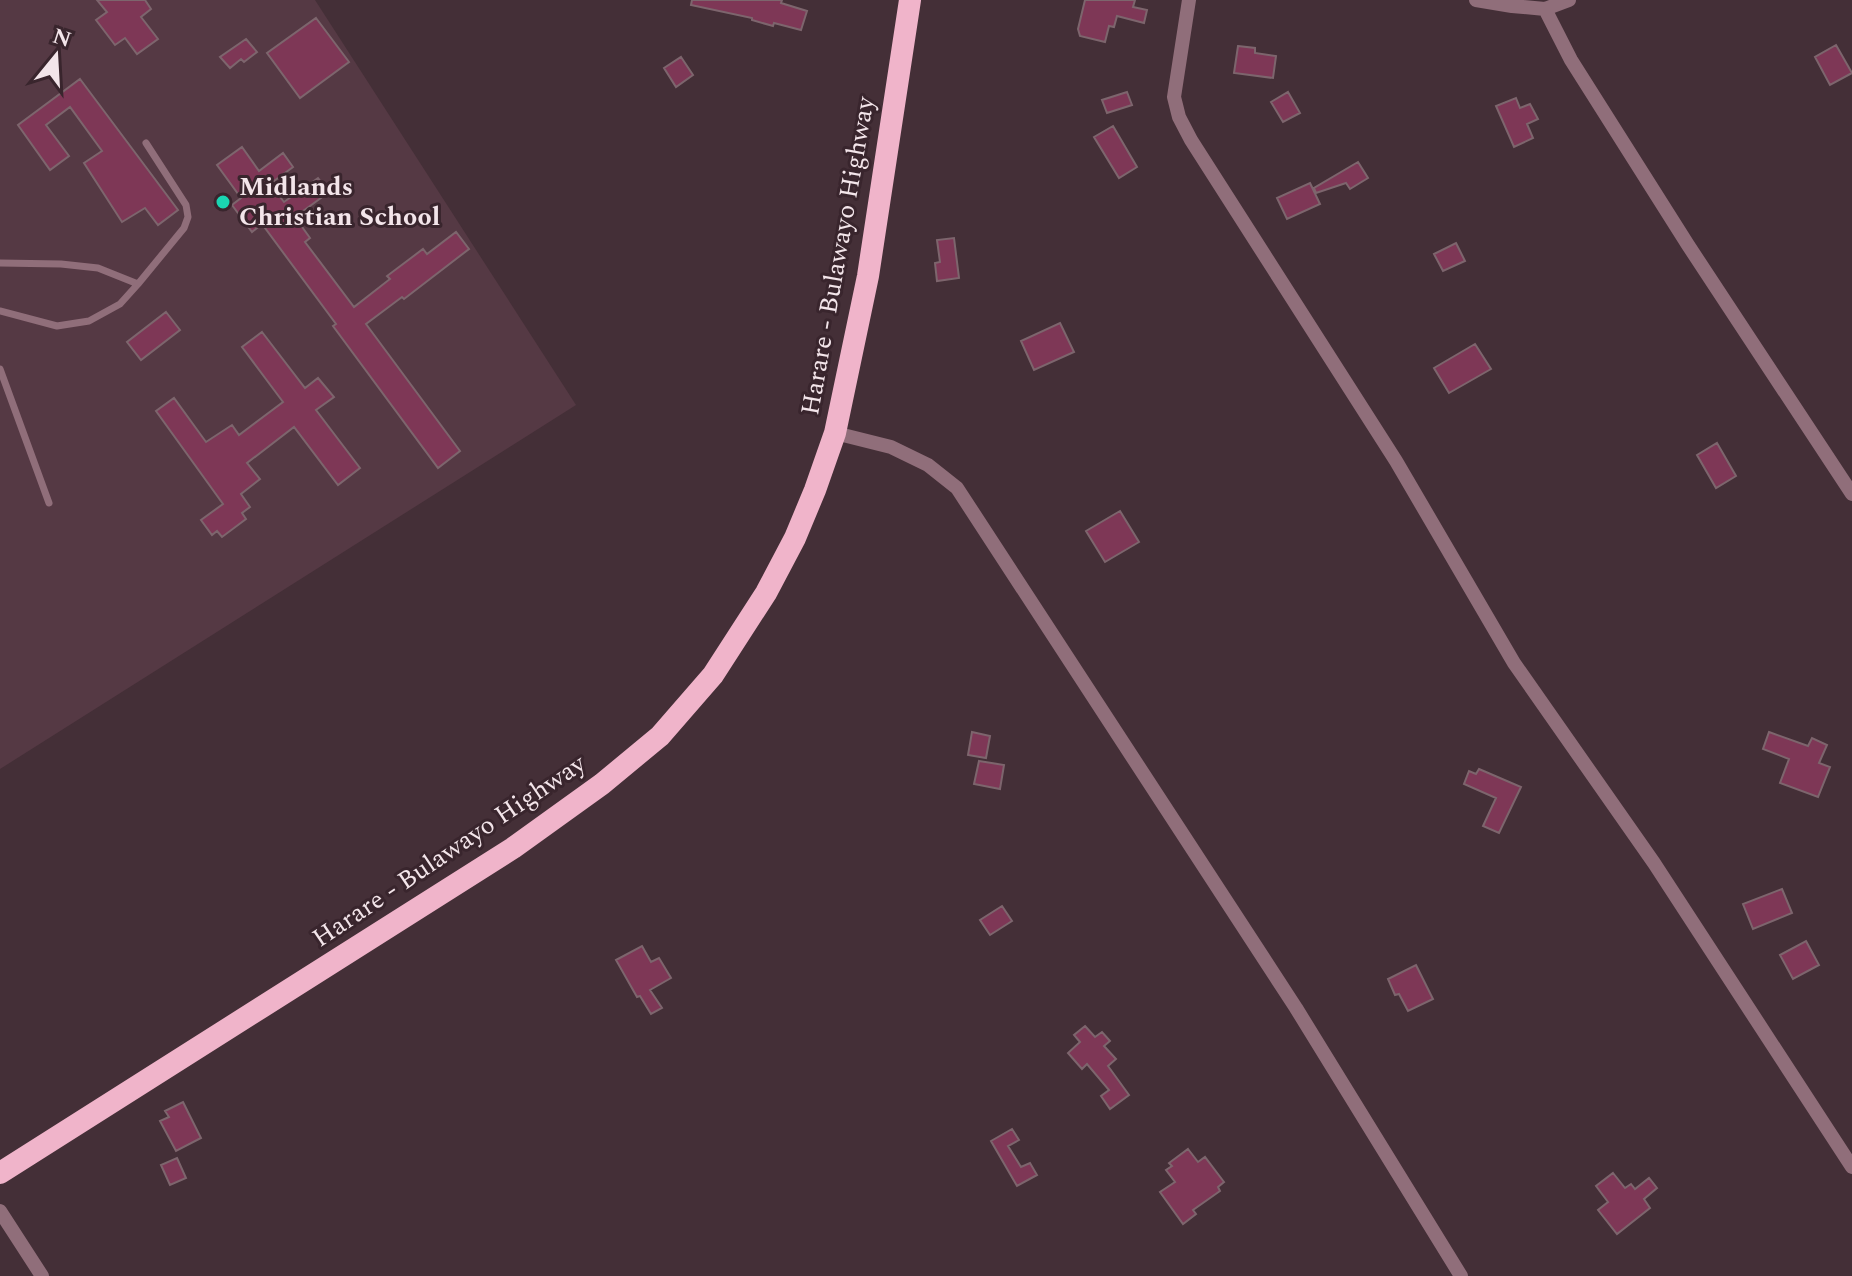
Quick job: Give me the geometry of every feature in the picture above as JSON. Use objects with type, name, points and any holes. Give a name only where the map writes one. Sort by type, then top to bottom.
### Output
[{"type":"highway","name":"Harare - Bulawayo Highway","points":[[0,1173],[513,848],[602,784],[660,736],[713,675],[766,593],[795,538],[835,433],[868,276],[910,0]]},
{"type":"street","points":[[1189,0],[1174,97],[1179,117],[1191,140],[1396,461],[1514,663],[1654,863],[1852,1167]]},
{"type":"street","points":[[1476,0],[1545,9],[1569,0]]},
{"type":"street","points":[[1545,9],[1571,60],[1679,232],[1852,494]]},
{"type":"street","points":[[835,433],[891,447],[928,465],[957,488],[1296,1008],[1461,1276]]},
{"type":"street","points":[[0,1211],[42,1276]]},
{"type":"lane","points":[[0,311],[57,326],[89,321],[120,304],[138,284],[184,228],[188,217],[186,205],[146,143]]},
{"type":"lane","points":[[0,263],[98,268],[138,284]]},
{"type":"lane","points":[[0,369],[49,503]]},
{"type":"shaded area","name":"Midlands Christian School","points":[[0,0],[315,0],[576,405],[0,769]]},
{"type":"building","points":[[97,0],[145,0],[151,9],[141,17],[158,39],[137,54],[125,38],[115,45],[96,20],[107,12]]},
{"type":"building","points":[[692,0],[782,0],[781,3],[807,11],[801,30],[691,5]]},
{"type":"building","points":[[1085,0],[1135,0],[1133,7],[1147,10],[1144,23],[1117,16],[1114,27],[1109,26],[1105,42],[1080,36],[1078,29]]},
{"type":"building","points":[[316,18],[349,62],[300,98],[267,53]]},
{"type":"building","points":[[246,39],[257,52],[230,68],[220,57]]},
{"type":"building","points":[[1836,45],[1852,73],[1830,85],[1815,57]]},
{"type":"building","points":[[1238,46],[1255,48],[1255,53],[1276,56],[1273,78],[1234,73]]},
{"type":"building","points":[[681,57],[693,75],[676,87],[664,68]]},
{"type":"building","points":[[80,79],[178,210],[158,225],[145,208],[122,222],[84,163],[102,151],[70,107],[46,125],[69,156],[50,170],[18,125]]},
{"type":"building","points":[[1127,92],[1132,105],[1107,113],[1102,100]]},
{"type":"building","points":[[1288,92],[1300,113],[1283,122],[1271,102]]},
{"type":"building","points":[[1516,98],[1520,108],[1530,104],[1538,119],[1527,124],[1533,138],[1514,147],[1496,106]]},
{"type":"building","points":[[1113,126],[1137,167],[1119,178],[1094,137]]},
{"type":"building","points":[[242,147],[259,171],[283,153],[293,167],[270,184],[284,202],[318,178],[329,192],[295,217],[310,238],[305,242],[354,307],[390,279],[387,276],[423,249],[427,254],[456,232],[469,249],[366,324],[460,451],[438,468],[262,224],[252,232],[232,205],[241,198],[217,165]]},
{"type":"building","points":[[1358,162],[1368,178],[1350,189],[1346,183],[1316,193],[1314,188]]},
{"type":"building","points":[[1310,183],[1320,204],[1287,219],[1277,198]]},
{"type":"building","points":[[954,238],[959,278],[937,281],[935,263],[940,262],[937,240]]},
{"type":"building","points":[[1456,243],[1465,261],[1443,271],[1434,254]]},
{"type":"building","points":[[166,312],[180,330],[141,360],[127,342]]},
{"type":"building","points":[[1060,323],[1074,352],[1034,370],[1021,341]]},
{"type":"building","points":[[262,332],[305,388],[318,378],[334,397],[316,410],[360,468],[338,485],[294,427],[247,463],[260,479],[241,494],[250,507],[242,513],[246,519],[222,537],[217,531],[212,535],[201,520],[223,504],[156,411],[174,398],[206,442],[232,425],[239,435],[283,402],[242,347]]},
{"type":"building","points":[[1475,344],[1491,369],[1449,393],[1434,368]]},
{"type":"building","points":[[1717,443],[1736,476],[1716,488],[1697,455]]},
{"type":"building","points":[[1120,511],[1139,542],[1105,562],[1086,531]]},
{"type":"building","points":[[972,732],[990,736],[986,758],[968,755]]},
{"type":"building","points":[[1769,732],[1808,746],[1812,738],[1827,745],[1819,763],[1830,767],[1818,797],[1780,783],[1789,759],[1763,749]]},
{"type":"building","points":[[979,761],[1004,765],[1000,789],[974,784]]},
{"type":"building","points":[[1479,769],[1521,787],[1499,833],[1483,826],[1496,798],[1464,784],[1469,771],[1476,774]]},
{"type":"building","points":[[1782,889],[1792,913],[1753,929],[1743,904]]},
{"type":"building","points":[[1002,906],[1012,921],[990,935],[980,920]]},
{"type":"building","points":[[1806,941],[1819,965],[1793,979],[1780,955]]},
{"type":"building","points":[[642,946],[651,962],[659,958],[671,978],[650,990],[662,1008],[651,1014],[640,996],[637,997],[616,960]]},
{"type":"building","points":[[1416,965],[1433,999],[1408,1011],[1399,994],[1395,995],[1388,979]]},
{"type":"building","points":[[1085,1026],[1095,1037],[1102,1032],[1110,1041],[1104,1046],[1116,1059],[1108,1066],[1129,1095],[1110,1109],[1101,1096],[1109,1090],[1087,1064],[1082,1069],[1068,1053],[1080,1042],[1074,1035]]},
{"type":"building","points":[[183,1102],[201,1138],[176,1151],[160,1121],[169,1117],[165,1111]]},
{"type":"building","points":[[1012,1129],[1019,1140],[1008,1146],[1021,1167],[1030,1163],[1037,1175],[1017,1186],[991,1141]]},
{"type":"building","points":[[1188,1149],[1198,1162],[1205,1157],[1224,1182],[1218,1187],[1220,1191],[1193,1210],[1196,1214],[1183,1224],[1160,1192],[1175,1182],[1166,1170],[1172,1166],[1169,1163]]},
{"type":"building","points":[[177,1158],[186,1178],[170,1185],[161,1165]]},
{"type":"building","points":[[1613,1173],[1625,1188],[1631,1184],[1635,1189],[1649,1178],[1657,1188],[1644,1199],[1650,1208],[1617,1234],[1598,1210],[1608,1202],[1596,1186]]},
{"type":"place","name":"Midlands Christian School","points":[[223,202]]}]
